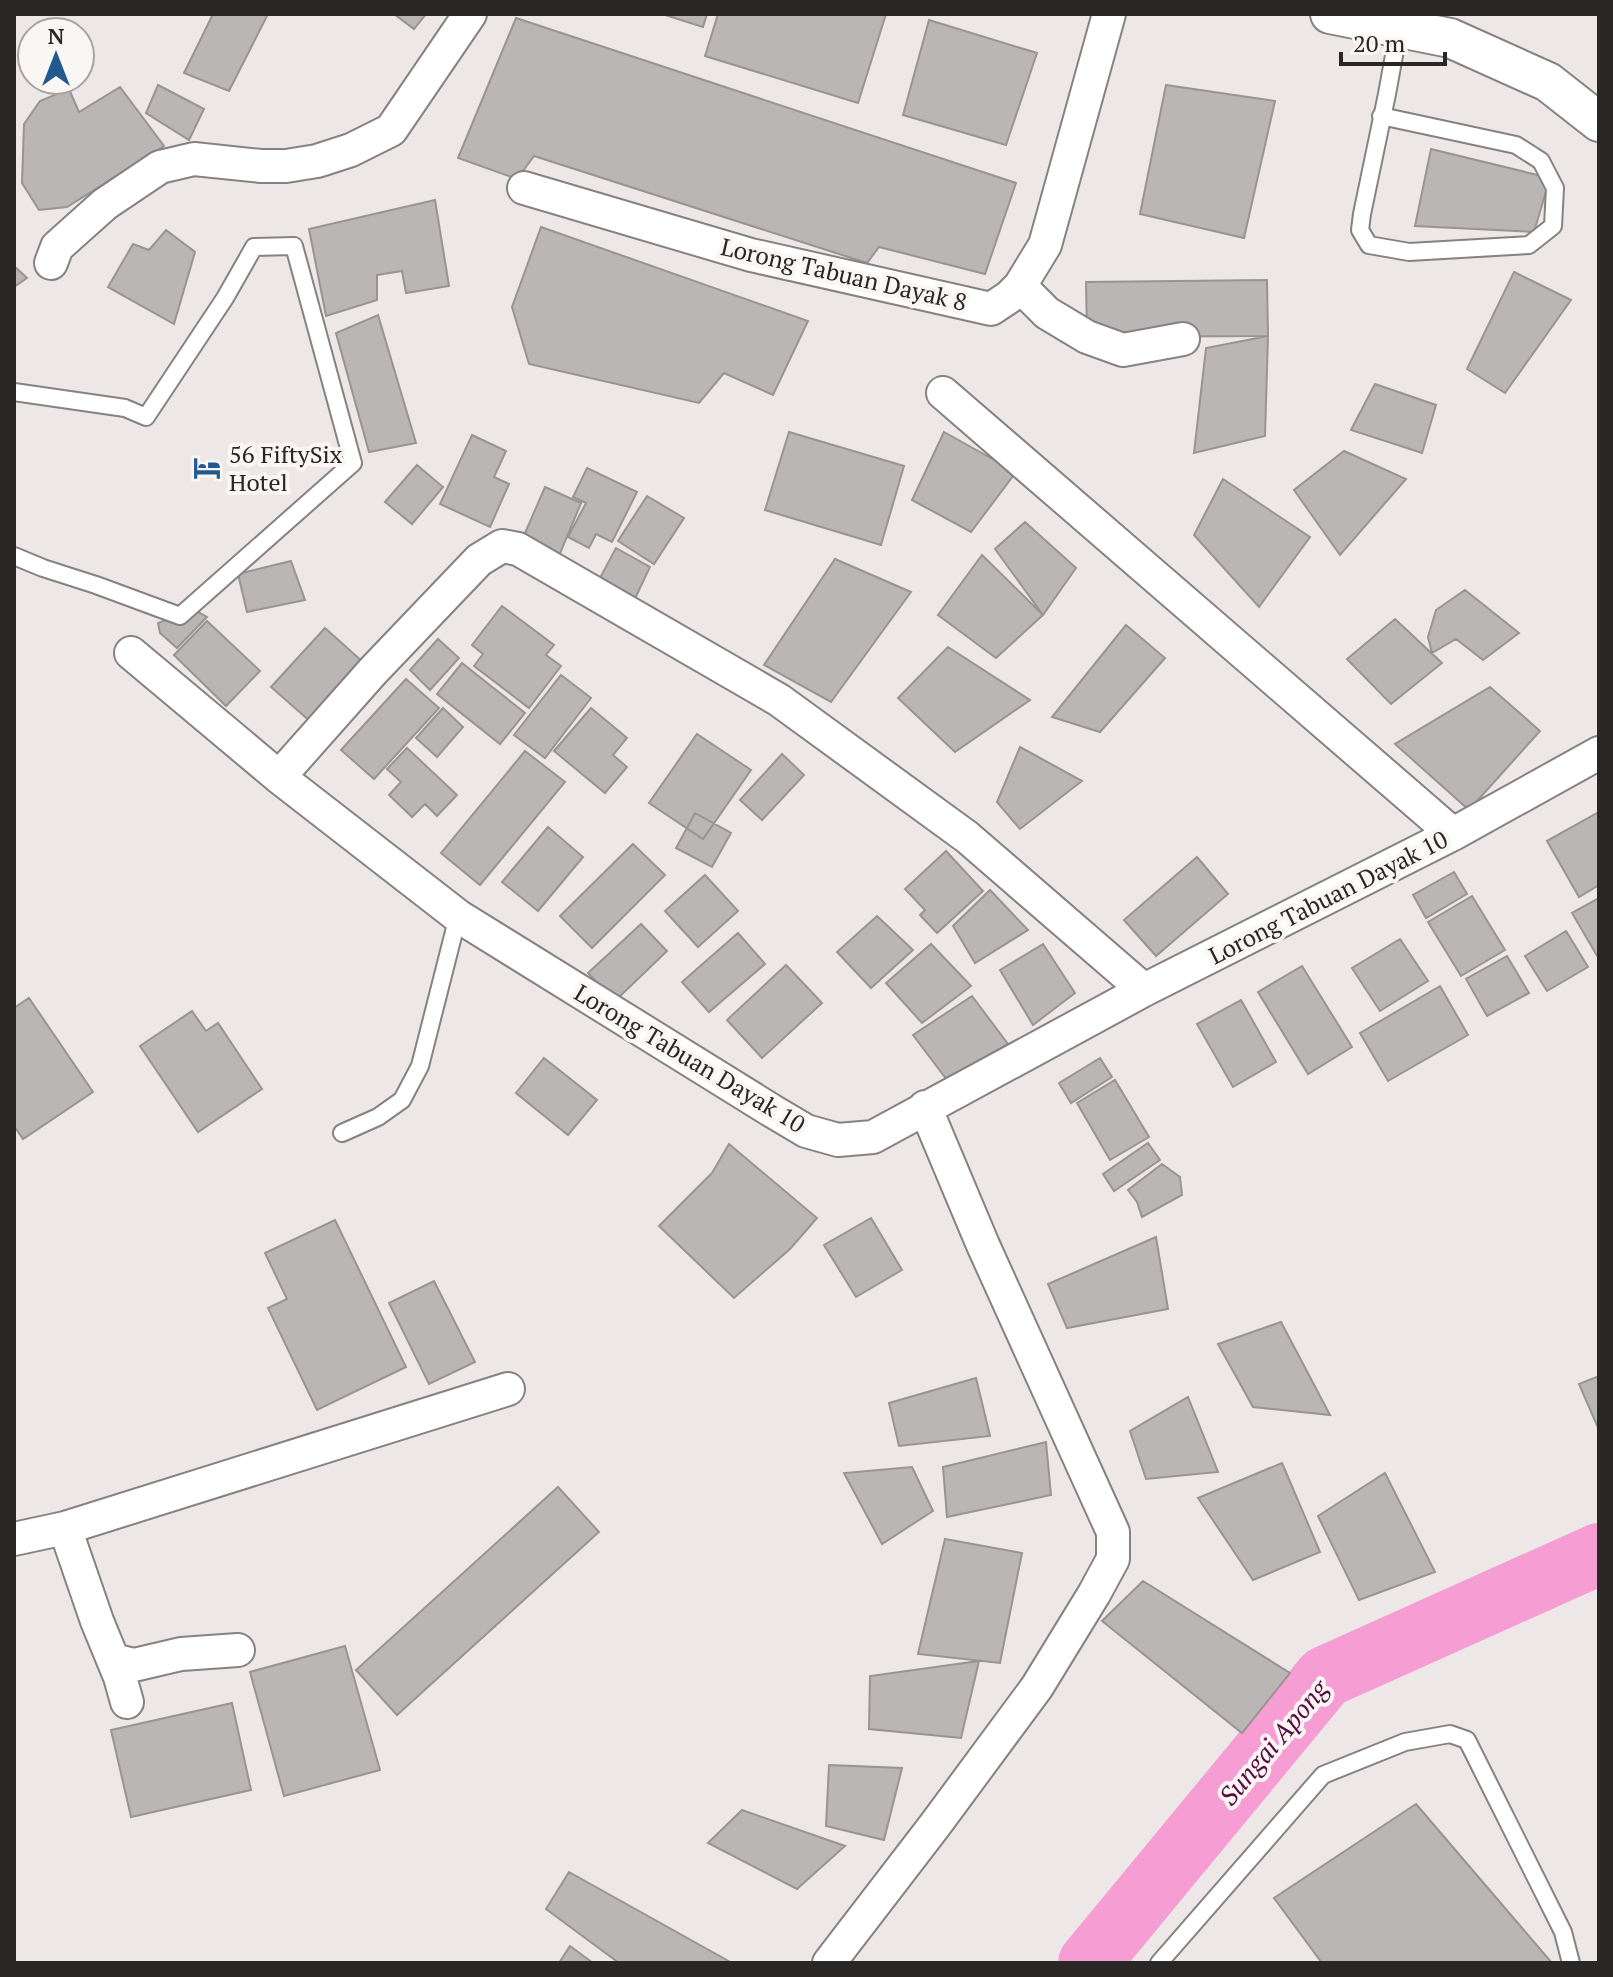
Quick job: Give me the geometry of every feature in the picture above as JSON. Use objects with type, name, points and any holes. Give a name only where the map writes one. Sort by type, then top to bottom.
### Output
[{"type":"street","points":[[51,263],[57,247],[105,204],[160,167],[194,159],[286,166],[317,161],[351,150],[391,130],[470,14]]},
{"type":"street","name":"Lorong Tabuan Dayak 8","points":[[524,188],[751,255],[991,309],[1020,286],[1045,245],[1109,14]]},
{"type":"street","points":[[1346,15],[1450,38],[1548,82],[1599,122]]},
{"type":"street","points":[[1020,286],[1047,313],[1087,337],[1123,350],[1183,339]]},
{"type":"street","points":[[943,393],[1453,834]]},
{"type":"street","points":[[279,777],[373,671],[479,560],[502,546],[518,549],[779,700],[967,837],[1144,990]]},
{"type":"street","name":"Lorong Tabuan Dayak 10","points":[[131,653],[279,777],[458,916],[806,1131],[838,1140],[873,1137],[1144,990],[1453,834],[1599,753]]},
{"type":"street","points":[[829,1963],[1037,1687],[1113,1559],[1113,1532],[983,1245],[925,1107]]},
{"type":"street","points":[[14,1539],[65,1528],[508,1389]]},
{"type":"street","points":[[65,1528],[127,1702]]},
{"type":"street","points":[[113,1660],[134,1665],[181,1654],[238,1650]]},
{"type":"lane","points":[[1381,116],[1516,145],[1541,161],[1555,188],[1553,226],[1529,245],[1409,252],[1369,245],[1360,230],[1381,116],[1399,28]]},
{"type":"lane","points":[[14,392],[125,408],[146,417],[225,298],[254,247],[294,246],[353,463],[180,616],[14,556]]},
{"type":"lane","points":[[342,1133],[378,1117],[402,1100],[420,1066],[458,916]]},
{"type":"lane","points":[[1159,1963],[1323,1775],[1405,1742],[1450,1734],[1467,1740],[1563,1932],[1571,1963]]},
{"type":"building","points":[[213,14],[268,14],[229,91],[184,73]]},
{"type":"building","points":[[394,14],[426,14],[414,29]]},
{"type":"building","points":[[662,14],[707,14],[703,27]]},
{"type":"building","points":[[718,14],[886,14],[858,103],[705,56]]},
{"type":"building","points":[[516,18],[1016,183],[985,274],[879,247],[867,263],[534,156],[517,179],[458,158]]},
{"type":"building","points":[[929,20],[1037,53],[1006,145],[903,115]]},
{"type":"building","points":[[158,85],[204,109],[189,140],[146,113]]},
{"type":"building","points":[[1166,85],[1275,101],[1244,238],[1140,214]]},
{"type":"building","points":[[120,87],[164,146],[67,207],[39,210],[22,183],[24,124],[40,101],[52,96],[72,96],[79,112]]},
{"type":"building","points":[[1431,149],[1550,178],[1534,232],[1415,226]]},
{"type":"building","points":[[435,200],[449,286],[406,293],[402,271],[377,275],[377,300],[326,316],[309,229]]},
{"type":"building","points":[[541,227],[808,321],[773,395],[724,373],[699,403],[529,364],[512,307]]},
{"type":"building","points":[[166,230],[195,252],[174,324],[108,287],[133,244],[149,250]]},
{"type":"building","points":[[14,266],[27,278],[14,287]]},
{"type":"building","points":[[1514,272],[1571,300],[1505,393],[1467,369]]},
{"type":"building","points":[[1267,280],[1268,336],[1087,337],[1086,282]]},
{"type":"building","points":[[378,315],[416,443],[369,452],[336,333]]},
{"type":"building","points":[[1268,336],[1265,436],[1194,453],[1206,348]]},
{"type":"building","points":[[1375,384],[1436,405],[1422,453],[1351,430]]},
{"type":"building","points":[[789,432],[904,466],[881,545],[765,510]]},
{"type":"building","points":[[944,432],[1016,472],[971,532],[912,500]]},
{"type":"building","points":[[472,435],[506,451],[494,477],[509,484],[490,527],[440,504]]},
{"type":"building","points":[[1344,451],[1406,479],[1340,555],[1294,490]]},
{"type":"building","points":[[417,465],[443,487],[412,524],[385,502]]},
{"type":"building","points":[[587,468],[637,492],[612,542],[596,534],[589,548],[568,537],[586,503],[573,497]]},
{"type":"building","points":[[1223,479],[1310,537],[1259,607],[1194,535]]},
{"type":"building","points":[[545,487],[581,503],[559,556],[522,540]]},
{"type":"building","points":[[647,496],[684,518],[654,564],[618,541]]},
{"type":"building","points":[[1025,522],[1076,568],[1043,615],[995,549]]},
{"type":"building","points":[[616,548],[650,567],[630,609],[594,589]]},
{"type":"building","points":[[982,555],[1043,615],[996,658],[938,615]]},
{"type":"building","points":[[835,559],[911,592],[831,702],[764,665]]},
{"type":"building","points":[[291,561],[305,600],[247,612],[238,574]]},
{"type":"building","points":[[1465,590],[1519,633],[1483,660],[1456,639],[1432,653],[1428,637],[1436,610]]},
{"type":"building","points":[[502,606],[554,645],[546,655],[561,666],[529,708],[474,666],[483,654],[472,645]]},
{"type":"building","points":[[193,609],[207,617],[177,648],[160,633],[158,623]]},
{"type":"building","points":[[1395,619],[1442,663],[1391,704],[1347,659]]},
{"type":"building","points":[[207,621],[260,671],[226,706],[174,655]]},
{"type":"building","points":[[1126,625],[1165,658],[1100,732],[1052,717]]},
{"type":"building","points":[[325,628],[373,671],[320,730],[271,687]]},
{"type":"building","points":[[438,639],[459,658],[430,690],[410,670]]},
{"type":"building","points":[[948,647],[1030,700],[955,752],[898,698]]},
{"type":"building","points":[[462,663],[525,713],[500,744],[437,694]]},
{"type":"building","points":[[561,675],[591,698],[545,758],[514,735]]},
{"type":"building","points":[[406,679],[439,708],[374,779],[341,750]]},
{"type":"building","points":[[1490,687],[1540,731],[1469,810],[1395,744]]},
{"type":"building","points":[[443,708],[463,727],[437,757],[416,738]]},
{"type":"building","points":[[591,708],[627,738],[613,755],[627,767],[605,793],[554,751]]},
{"type":"building","points":[[697,734],[751,770],[703,839],[649,803]]},
{"type":"building","points":[[1020,747],[1082,781],[1020,829],[997,802]]},
{"type":"building","points":[[407,748],[457,795],[437,816],[425,804],[412,817],[389,795],[401,782],[387,769]]},
{"type":"building","points":[[525,751],[565,782],[480,885],[441,853]]},
{"type":"building","points":[[782,754],[804,775],[762,820],[740,800]]},
{"type":"building","points":[[1599,812],[1599,885],[1579,897],[1547,841]]},
{"type":"building","points":[[695,813],[731,833],[712,867],[676,848]]},
{"type":"building","points":[[548,827],[583,857],[538,911],[502,882]]},
{"type":"building","points":[[633,844],[665,875],[592,948],[560,916]]},
{"type":"building","points":[[946,851],[983,891],[937,933],[920,915],[925,910],[905,889]]},
{"type":"building","points":[[1197,857],[1228,894],[1156,956],[1124,920]]},
{"type":"building","points":[[1454,872],[1467,894],[1426,918],[1413,895]]},
{"type":"building","points":[[705,875],[738,911],[698,947],[665,911]]},
{"type":"building","points":[[990,890],[1028,930],[975,963],[953,926]]},
{"type":"building","points":[[1472,896],[1505,950],[1461,976],[1428,922]]},
{"type":"building","points":[[1599,898],[1599,959],[1572,913]]},
{"type":"building","points":[[877,916],[913,950],[871,988],[837,952]]},
{"type":"building","points":[[641,924],[667,951],[615,1001],[588,973]]},
{"type":"building","points":[[1566,931],[1588,967],[1547,991],[1525,956]]},
{"type":"building","points":[[738,933],[765,964],[709,1012],[682,982]]},
{"type":"building","points":[[1400,939],[1428,981],[1380,1011],[1352,968]]},
{"type":"building","points":[[931,944],[971,986],[922,1023],[886,983]]},
{"type":"building","points":[[1043,944],[1075,993],[1033,1025],[1000,970]]},
{"type":"building","points":[[1507,956],[1529,993],[1487,1016],[1466,979]]},
{"type":"building","points":[[786,965],[822,1003],[762,1058],[727,1020]]},
{"type":"building","points":[[1302,966],[1352,1047],[1308,1074],[1258,992]]},
{"type":"building","points":[[1440,986],[1468,1035],[1388,1081],[1360,1033]]},
{"type":"building","points":[[972,996],[1008,1044],[950,1084],[913,1035]]},
{"type":"building","points":[[29,998],[93,1092],[23,1139],[14,1126],[14,1008]]},
{"type":"building","points":[[1241,1000],[1276,1062],[1233,1087],[1197,1024]]},
{"type":"building","points":[[192,1011],[206,1031],[218,1023],[262,1089],[198,1132],[140,1046]]},
{"type":"building","points":[[544,1058],[597,1100],[568,1135],[516,1093]]},
{"type":"building","points":[[1100,1058],[1112,1077],[1071,1103],[1059,1083]]},
{"type":"building","points":[[1115,1080],[1149,1137],[1110,1160],[1077,1103]]},
{"type":"building","points":[[1148,1143],[1160,1160],[1114,1191],[1103,1174]]},
{"type":"building","points":[[729,1144],[817,1218],[790,1249],[734,1298],[659,1226],[712,1173]]},
{"type":"building","points":[[1162,1164],[1180,1177],[1182,1195],[1142,1217],[1137,1202],[1128,1190]]},
{"type":"building","points":[[871,1218],[902,1270],[856,1297],[824,1245]]},
{"type":"building","points":[[335,1220],[406,1367],[317,1410],[268,1308],[287,1299],[265,1253]]},
{"type":"building","points":[[1156,1237],[1168,1309],[1067,1328],[1048,1284]]},
{"type":"building","points":[[434,1281],[475,1362],[429,1384],[389,1303]]},
{"type":"building","points":[[1281,1322],[1330,1415],[1253,1407],[1218,1344]]},
{"type":"building","points":[[1599,1376],[1599,1430],[1579,1384]]},
{"type":"building","points":[[976,1378],[990,1436],[899,1446],[889,1403]]},
{"type":"building","points":[[1188,1397],[1218,1472],[1146,1479],[1130,1431]]},
{"type":"building","points":[[1046,1442],[1051,1495],[947,1517],[943,1467]]},
{"type":"building","points":[[1282,1463],[1320,1552],[1253,1580],[1198,1498]]},
{"type":"building","points":[[912,1467],[933,1511],[882,1544],[844,1473]]},
{"type":"building","points":[[1385,1473],[1435,1572],[1359,1600],[1318,1516]]},
{"type":"building","points":[[558,1487],[599,1532],[397,1715],[356,1670]]},
{"type":"building","points":[[945,1539],[1022,1553],[1000,1663],[918,1654]]},
{"type":"building","points":[[1143,1581],[1290,1673],[1242,1733],[1102,1621]]},
{"type":"building","points":[[345,1646],[380,1770],[284,1796],[250,1672]]},
{"type":"building","points":[[979,1661],[961,1738],[869,1729],[870,1676]]},
{"type":"building","points":[[232,1703],[251,1790],[131,1817],[111,1730]]},
{"type":"building","points":[[829,1765],[902,1768],[884,1840],[826,1826]]},
{"type":"building","points":[[1416,1804],[1552,1963],[1322,1963],[1274,1898]]},
{"type":"building","points":[[742,1810],[845,1846],[797,1889],[708,1843]]},
{"type":"building","points":[[569,1872],[732,1963],[619,1963],[546,1909]]},
{"type":"building","points":[[570,1946],[593,1963],[559,1963]]},
{"type":"waterway","name":"Sungai Apong","points":[[1089,1963],[1325,1677],[1599,1554]]},
{"type":"place","name":"56 FiftySix Hotel","points":[[207,468]]}]
